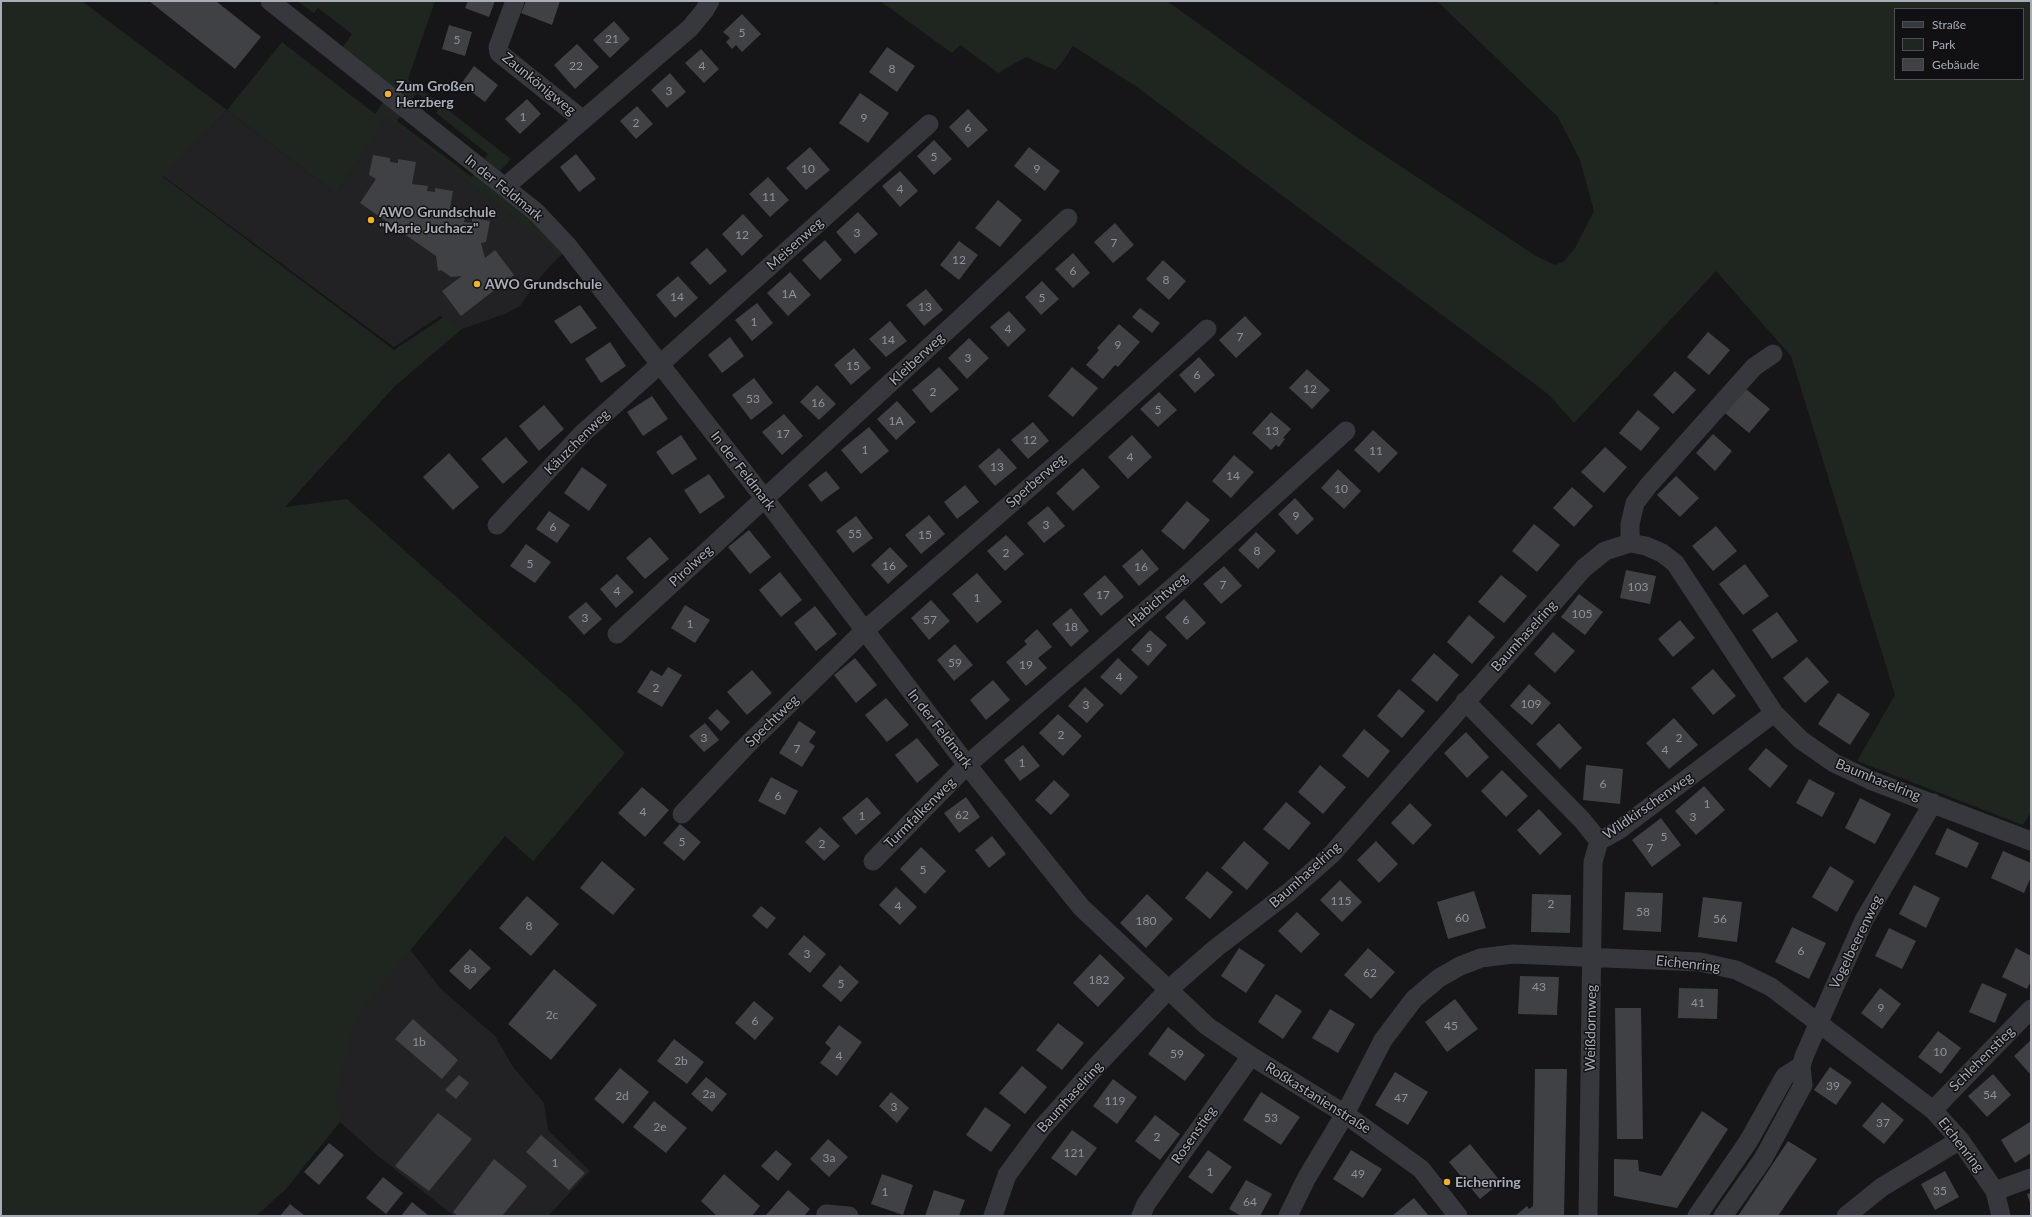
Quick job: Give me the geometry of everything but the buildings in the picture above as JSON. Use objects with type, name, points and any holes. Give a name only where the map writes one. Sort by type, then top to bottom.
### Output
[{"type":"street","name":"In der Feldmark","points":[[270,1],[536,212],[568,246],[765,499],[967,765],[1081,907],[1168,990]]},
{"type":"street","name":"Zaunkönigweg","points":[[515,1],[498,47],[499,53],[508,62],[583,120]]},
{"type":"street","points":[[505,187],[690,28],[710,1]]},
{"type":"street","name":"Meisenweg","points":[[660,364],[929,124]]},
{"type":"street","name":"Kleiberweg","points":[[765,499],[1068,218]]},
{"type":"street","name":"Sperberweg","points":[[864,631],[1075,448],[1206,329]]},
{"type":"street","points":[[1630,543],[1630,524],[1635,503],[1648,486],[1754,367],[1773,354]]},
{"type":"street","name":"Käuzchenweg","points":[[497,525],[583,433],[660,364]]},
{"type":"street","name":"Habichtweg","points":[[967,765],[1187,575],[1346,431]]},
{"type":"street","name":"Pirolweg","points":[[617,634],[765,499]]},
{"type":"street","name":"Baumhaselring","points":[[993,1216],[1007,1175],[1041,1128],[1168,990],[1216,948],[1289,892],[1332,854],[1584,568],[1606,551],[1630,543],[1646,546],[1675,563],[1774,713],[1801,740],[1834,763],[1870,780],[2031,841]]},
{"type":"street","name":"Spechtweg","points":[[682,814],[747,745],[864,631]]},
{"type":"street","name":"Wildkirschenweg","points":[[1466,701],[1582,820],[1599,841],[1619,830],[1774,713]]},
{"type":"street","name":"Turmfalkenweg","points":[[873,861],[967,765]]},
{"type":"street","name":"Vogelbeerenweg","points":[[1723,1216],[1763,1159],[1803,1085],[1801,1066],[1864,920],[1933,803]]},
{"type":"street","name":"Weißdornweg","points":[[1588,1216],[1593,862],[1599,841]]},
{"type":"street","name":"Eichenring","points":[[1288,1216],[1306,1179],[1345,1114],[1383,1040],[1414,998],[1439,978],[1460,966],[1481,958],[1513,954],[1700,962],[1736,970],[1771,987],[1819,1022],[1932,1110],[1960,1140],[1995,1191],[2001,1216]]},
{"type":"street","name":"Roßkastanienstraße","points":[[1168,990],[1207,1026],[1251,1056],[1345,1114],[1421,1169],[1458,1216]]},
{"type":"street","name":"Schlehenstieg","points":[[1932,1110],[2031,1010]]},
{"type":"street","name":"Rosenstieg","points":[[1141,1216],[1146,1204],[1251,1056]]},
{"type":"street","points":[[1697,1216],[1748,1142],[1785,1076],[1801,1066]]},
{"type":"street","points":[[1846,1216],[1882,1187],[1960,1140]]},
{"type":"street","points":[[1995,1191],[2031,1178]]},
{"type":"street","points":[[826,1215],[849,1216]]},
{"type":"shaded area","name":"AWO Grundschule \"Marie Juchacz\"","points":[[227,110],[336,194],[386,116],[551,246],[558,258],[541,276],[520,306],[505,314],[462,329],[440,316],[394,347],[163,176]]},
{"type":"shaded area","points":[[194,676],[441,989],[495,1036],[513,1067],[544,1103],[548,1130],[590,1171],[548,1216],[454,1216],[377,1155],[340,1122]]},
{"type":"green space","points":[[1,1],[82,1],[227,110],[163,177],[394,350],[444,317],[462,329],[395,386],[285,507],[347,499],[575,703],[625,753],[533,861],[505,836],[355,1017],[336,1094],[340,1122],[285,1190],[256,1216],[1,1216]]},
{"type":"green space","points":[[297,1],[435,1],[408,79],[511,159],[500,171],[484,159],[488,154],[436,113],[438,110],[417,93],[410,102],[342,48],[352,34],[318,8],[314,13]]},
{"type":"green space","points":[[880,1],[1167,1],[1355,136],[1536,256],[1555,265],[1564,261],[1575,248],[1594,211],[1580,160],[1558,117],[1437,1],[1712,1],[1716,5],[1719,1],[2031,1],[2031,812],[2023,825],[1857,761],[1895,695],[1791,356],[1716,271],[1574,423],[1548,394],[1137,87],[1073,46],[1055,70],[1026,57],[998,73],[960,45],[952,53]]},
{"type":"green space","points":[[282,42],[375,114],[384,101],[402,115],[397,121],[472,177],[476,172],[532,217],[563,253],[558,258],[551,246],[386,117],[336,194],[227,110]]},
{"type":"place","name":"Zum Großen Herzberg","points":[[388,94]]},
{"type":"place","name":"AWO Grundschule \"Marie Juchacz\"","points":[[371,220]]},
{"type":"place","name":"AWO Grundschule","points":[[477,284]]},
{"type":"place","name":"Eichenring","points":[[1447,1182]]}]
